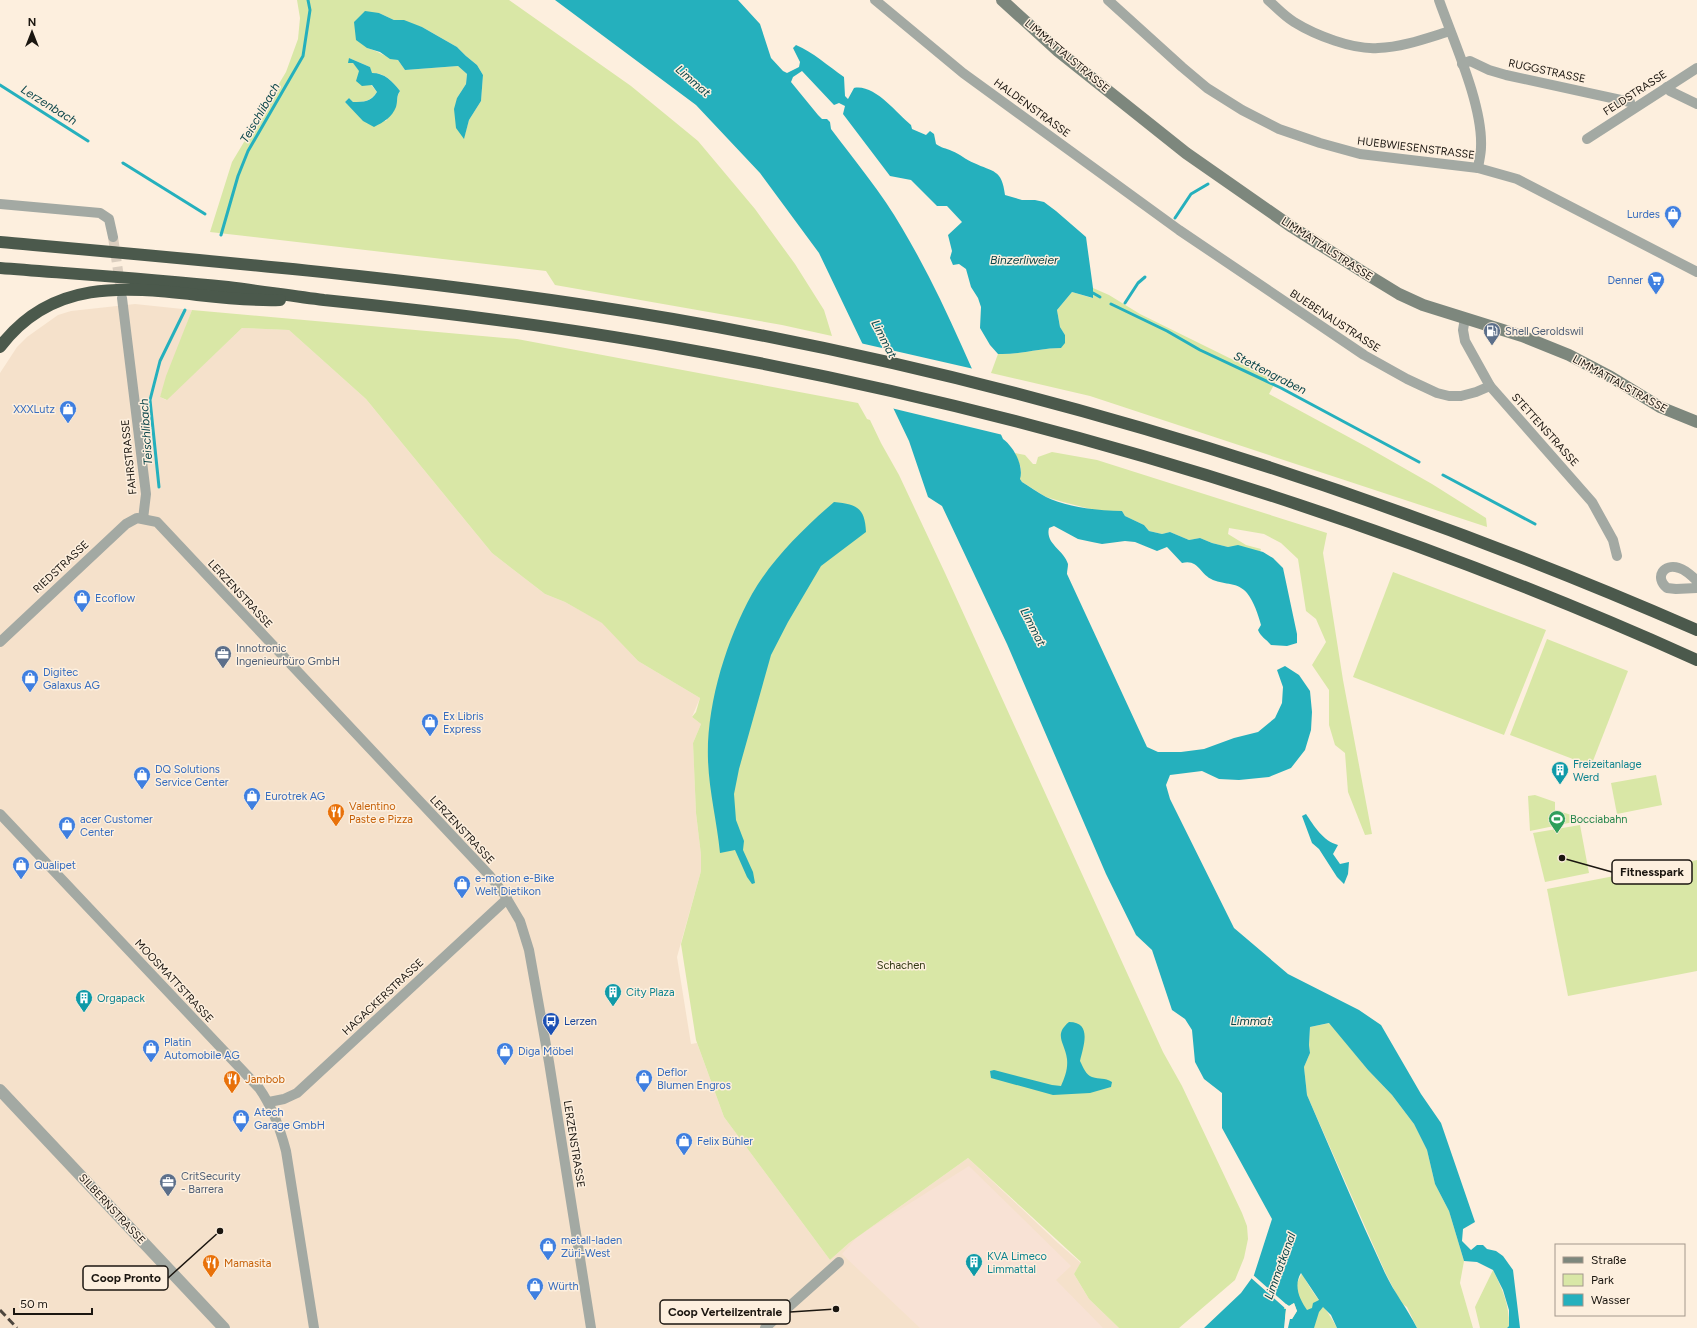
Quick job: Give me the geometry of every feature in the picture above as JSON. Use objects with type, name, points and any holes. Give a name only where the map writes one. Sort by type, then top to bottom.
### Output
[{"type":"highway","points":[[0,242],[341,274],[508,294],[660,317],[807,344],[942,374],[1045,400],[1171,436],[1325,485],[1474,538],[1605,590],[1697,630]]},
{"type":"highway","points":[[0,268],[230,288],[457,315],[606,336],[724,356],[822,375],[941,402],[1061,432],[1201,473],[1315,510],[1478,569],[1611,622],[1697,660]]},
{"type":"highway","points":[[0,347],[16,328],[38,310],[64,298],[84,293],[107,290],[134,290],[255,301],[312,298]]},
{"type":"main road","name":"LIMMATTALSTRASSE","points":[[1002,0],[1058,51],[1149,124],[1258,204],[1316,243],[1399,294],[1423,305],[1522,336],[1569,355],[1611,377],[1660,407],[1697,422]]},
{"type":"street","name":"HALDENSTRASSE","points":[[876,0],[963,73],[1179,230]]},
{"type":"street","name":"HUEBWIESENSTRASSE","points":[[1108,0],[1182,68],[1207,88],[1242,110],[1279,129],[1320,143],[1360,154],[1478,168],[1516,179],[1529,184],[1697,272]]},
{"type":"street","points":[[1268,0],[1293,22],[1323,37],[1348,44],[1377,48],[1409,44],[1450,31]]},
{"type":"street","points":[[1439,0],[1476,106],[1481,147],[1478,168]]},
{"type":"street","name":"RUGGSTRASSE","points":[[1462,64],[1470,61],[1489,70],[1506,75],[1630,102]]},
{"type":"street","name":"FELDSTRASSE","points":[[1586,139],[1697,68]]},
{"type":"street","points":[[1667,87],[1670,91],[1697,104]]},
{"type":"street","points":[[0,204],[100,213],[109,219],[112,237]]},
{"type":"street","name":"BUEBENAUSTRASSE","points":[[1179,230],[1337,338],[1407,379],[1437,393],[1448,396],[1461,396],[1490,386]]},
{"type":"street","name":"FAHRSTRASSE","points":[[122,298],[146,494],[143,519]]},
{"type":"street","name":"STETTENSTRASSE","points":[[1465,318],[1463,330],[1465,341],[1490,386],[1592,502],[1612,540],[1617,556]]},
{"type":"street","name":"RIEDSTRASSE","points":[[0,642],[126,524],[132,520],[143,519]]},
{"type":"street","name":"LERZENSTRASSE","points":[[143,519],[157,522],[162,526],[230,601],[490,876],[507,899],[520,921],[529,950],[550,1068],[591,1328]]},
{"type":"street","points":[[1697,581],[1686,571],[1679,568],[1666,568],[1662,570],[1660,575],[1660,580],[1667,588],[1697,588]]},
{"type":"street","name":"MOOSMATTSTRASSE","points":[[0,814],[259,1088],[269,1102],[280,1126],[286,1151],[314,1328]]},
{"type":"street","name":"HAGACKERSTRASSE","points":[[269,1102],[284,1099],[297,1093],[507,899]]},
{"type":"street","name":"SILBERNSTRASSE","points":[[0,1090],[224,1328]]},
{"type":"street","points":[[765,1328],[839,1262]]},
{"type":"shaded area","points":[[135,304],[192,310],[160,397],[166,400],[242,328],[289,330],[366,399],[492,553],[545,594],[565,602],[603,623],[638,661],[700,698],[692,717],[701,724],[693,743],[696,813],[701,855],[701,871],[677,957],[691,1044],[697,1043],[724,1117],[830,1260],[849,1243],[968,1158],[1081,1263],[1074,1274],[1089,1299],[1119,1328],[0,1328],[0,373],[17,347],[27,337],[58,315],[71,311]]},
{"type":"shaded area","points":[[969,1166],[1071,1266],[1056,1280],[1103,1328],[920,1328],[842,1254],[858,1236]]},
{"type":"green space","points":[[297,0],[509,0],[631,86],[698,141],[755,209],[795,264],[824,310],[832,336],[782,325],[555,285],[546,271],[210,232],[232,162],[286,72],[298,39],[300,18]],"holes":[[[379,13],[394,20],[422,27],[457,47],[477,65],[483,75],[481,101],[469,120],[464,138],[457,98],[466,84],[467,74],[458,66],[405,70],[398,60],[367,48]],[[349,58],[370,67],[371,73],[380,74],[388,78],[400,91],[396,106],[386,121],[354,111],[345,102],[349,98],[353,102],[366,101],[372,98],[377,92],[353,63],[349,63]]]},
{"type":"green space","points":[[1093,288],[1109,295],[1140,314],[1276,381],[1269,394],[1432,484],[1486,518],[1487,527],[1090,396],[991,373],[998,354],[1061,348],[1065,335],[1060,327],[1057,310],[1072,292],[1092,298]]},
{"type":"green space","name":"Schachen","points":[[192,310],[517,339],[858,403],[867,419],[870,420],[899,475],[1163,1052],[1182,1086],[1242,1213],[1247,1226],[1248,1239],[1244,1258],[1235,1280],[1179,1328],[1119,1328],[1089,1299],[1074,1274],[1081,1262],[968,1158],[849,1243],[830,1260],[724,1117],[696,1040],[681,944],[701,871],[701,855],[696,813],[693,743],[701,724],[692,717],[696,712],[700,698],[638,661],[602,623],[565,602],[545,594],[492,553],[366,399],[289,330],[242,328],[167,400],[160,397],[166,376]]},
{"type":"green space","points":[[1052,452],[1097,460],[1327,533],[1323,553],[1343,680],[1372,834],[1365,835],[1348,792],[1345,753],[1335,745],[1329,725],[1329,690],[1312,665],[1326,642],[1316,619],[1306,611],[1298,559],[1281,543],[1264,534],[1229,528],[1228,534],[1246,545],[1261,549],[1260,552],[1238,546],[1228,547],[1200,538],[1189,540],[1170,532],[1162,534],[1149,531],[1144,525],[1125,516],[1122,511],[1098,511],[1046,497],[1022,482],[1020,479],[1021,468],[1015,453],[1025,455],[1033,464],[1036,464],[1038,457]]},
{"type":"green space","points":[[1393,572],[1546,630],[1504,735],[1353,677]]},
{"type":"green space","points":[[1547,639],[1628,671],[1591,766],[1510,735]]},
{"type":"green space","points":[[1656,775],[1662,805],[1617,814],[1611,783]]},
{"type":"green space","points":[[1535,795],[1555,802],[1555,810],[1578,817],[1578,821],[1530,831],[1528,796]]},
{"type":"green space","points":[[1580,825],[1589,873],[1545,882],[1533,833]]},
{"type":"green space","points":[[1697,860],[1697,971],[1568,996],[1547,889]]},
{"type":"green space","points":[[1330,1023],[1368,1070],[1392,1095],[1414,1124],[1427,1150],[1435,1184],[1449,1211],[1464,1261],[1460,1283],[1473,1328],[1417,1328],[1407,1307],[1401,1303],[1386,1274],[1307,1095],[1304,1067],[1310,1053],[1310,1027]]},
{"type":"green space","points":[[1493,1270],[1507,1304],[1509,1326],[1507,1328],[1480,1328],[1475,1307]]},
{"type":"green space","points":[[1302,1273],[1337,1328],[1278,1328],[1284,1309]]},
{"type":"water","name":"Limmat","points":[[555,0],[738,0],[760,24],[771,58],[783,71],[787,73],[799,67],[800,62],[793,48],[796,45],[802,48],[844,77],[845,96],[848,99],[854,88],[870,90],[885,100],[911,125],[912,129],[926,135],[930,131],[934,134],[936,144],[996,173],[1002,180],[1005,195],[1022,200],[1044,202],[1086,237],[1093,298],[1072,292],[1057,310],[1060,327],[1065,335],[1065,343],[1061,348],[998,354],[990,345],[980,328],[981,307],[978,298],[971,287],[966,269],[959,264],[953,265],[950,258],[952,251],[948,235],[962,222],[947,206],[937,206],[911,180],[890,176],[843,114],[845,106],[839,103],[834,105],[802,71],[793,77],[791,82],[818,115],[822,119],[827,119],[830,122],[831,129],[886,202],[917,253],[956,332],[1003,439],[1011,447],[1017,457],[1021,468],[1020,479],[1022,482],[1046,497],[1073,506],[1122,511],[1125,516],[1144,525],[1149,531],[1162,534],[1170,532],[1189,540],[1200,538],[1228,547],[1238,545],[1263,552],[1273,558],[1283,568],[1297,634],[1297,643],[1287,646],[1271,645],[1261,634],[1258,630],[1261,625],[1257,612],[1252,600],[1243,589],[1235,585],[1213,580],[1192,563],[1182,563],[1167,547],[1157,551],[1135,542],[1125,541],[1102,544],[1078,539],[1054,526],[1049,528],[1052,543],[1066,559],[1068,564],[1067,574],[1147,747],[1158,752],[1181,752],[1204,749],[1234,738],[1258,732],[1275,718],[1282,703],[1283,687],[1277,670],[1285,666],[1299,675],[1310,691],[1312,712],[1311,730],[1305,750],[1291,768],[1269,777],[1239,780],[1219,779],[1202,771],[1170,775],[1166,785],[1170,799],[1234,928],[1288,974],[1359,1010],[1381,1025],[1421,1094],[1441,1123],[1475,1222],[1463,1229],[1462,1241],[1471,1250],[1477,1245],[1483,1245],[1487,1249],[1496,1251],[1503,1256],[1513,1270],[1520,1328],[1507,1328],[1509,1326],[1509,1310],[1503,1290],[1493,1270],[1477,1262],[1464,1261],[1449,1211],[1435,1184],[1427,1150],[1414,1124],[1392,1095],[1368,1070],[1329,1023],[1310,1027],[1310,1053],[1304,1067],[1307,1095],[1385,1273],[1417,1328],[1337,1328],[1331,1315],[1323,1307],[1319,1312],[1314,1328],[1204,1328],[1241,1293],[1254,1275],[1272,1219],[1222,1128],[1222,1093],[1204,1079],[1195,1062],[1192,1030],[1185,1019],[1172,1010],[1152,950],[1136,935],[1106,874],[1007,644],[942,506],[928,497],[909,441],[819,253],[760,173],[696,105]],"holes":[[[1301,1273],[1319,1300],[1313,1303],[1312,1308],[1307,1310],[1298,1293],[1298,1283]],[[1294,1303],[1297,1311],[1292,1319],[1285,1318],[1286,1309],[1284,1309],[1286,1304],[1289,1306]]]},
{"type":"water","points":[[365,11],[379,13],[394,20],[404,20],[422,27],[457,47],[477,65],[483,75],[481,101],[469,120],[464,139],[456,128],[454,109],[457,98],[466,84],[467,74],[458,66],[405,70],[398,60],[390,59],[380,52],[367,48],[356,40],[354,22]]},
{"type":"water","points":[[349,58],[370,67],[372,73],[381,74],[388,78],[400,91],[396,107],[392,114],[374,127],[363,121],[345,102],[349,98],[353,102],[367,101],[370,100],[377,92],[372,85],[362,86],[356,81],[359,71],[353,63],[348,63]]},
{"type":"water","points":[[834,502],[849,504],[862,512],[866,532],[821,566],[788,622],[771,655],[739,769],[734,794],[736,820],[744,841],[743,850],[753,872],[755,883],[752,884],[747,877],[735,850],[720,853],[708,760],[708,739],[714,696],[726,653],[734,632],[752,594],[760,581],[789,545],[811,522]]},
{"type":"water","points":[[1306,814],[1323,837],[1338,845],[1333,854],[1340,864],[1349,862],[1348,874],[1344,884],[1337,877],[1319,849],[1312,843],[1302,816]]},
{"type":"water","points":[[1069,1022],[1076,1023],[1081,1026],[1084,1031],[1085,1036],[1080,1061],[1085,1070],[1092,1077],[1112,1082],[1111,1087],[1090,1093],[1053,1095],[991,1078],[990,1071],[994,1070],[1061,1086],[1066,1073],[1067,1059],[1061,1035],[1064,1027]]},
{"type":"pier","points":[[860,343],[974,369],[1003,435],[891,408]]},
{"type":"pier","points":[[1252,1274],[1286,1304],[1289,1306],[1294,1303],[1297,1311],[1292,1319],[1290,1319],[1288,1328],[1284,1328],[1286,1309],[1250,1277]]},
{"type":"waterway","name":"Teischlibach","points":[[221,235],[238,176],[248,151],[303,56],[310,10],[308,0]]},
{"type":"waterway","name":"Lerzenbach","points":[[0,85],[88,141]]},
{"type":"waterway","name":"Lerzenbach","points":[[123,163],[205,214]]},
{"type":"waterway","points":[[1175,218],[1191,194],[1208,184]]},
{"type":"waterway","points":[[1125,303],[1138,283],[1145,277]]},
{"type":"waterway","name":"Stettengraben","points":[[1093,293],[1100,297]]},
{"type":"waterway","name":"Stettengraben","points":[[1111,304],[1167,331],[1200,350],[1281,388],[1419,462]]},
{"type":"waterway","name":"Teischlibach","points":[[159,487],[150,400],[160,361],[185,310]]},
{"type":"waterway","name":"Stettengraben","points":[[1443,475],[1535,524]]},
{"type":"tunnel","points":[[113,237],[120,284]]},
{"type":"railway","points":[[0,1310],[17,1328]]},
{"type":"place","name":"Lurdes","points":[[1673,229]]},
{"type":"place","name":"Denner","points":[[1656,295]]},
{"type":"place","name":"Shell Geroldswil","points":[[1492,346]]},
{"type":"place","name":"XXXLutz","points":[[68,424]]},
{"type":"place","name":"Ecoflow","points":[[82,613]]},
{"type":"place","name":"Innotronic Ingenieurbüro GmbH","points":[[223,669]]},
{"type":"place","name":"Digitec Galaxus AG","points":[[30,693]]},
{"type":"place","name":"Ex Libris Express","points":[[430,737]]},
{"type":"place","name":"Freizeitanlage Werd","points":[[1560,785]]},
{"type":"place","name":"DQ Solutions Service Center","points":[[142,790]]},
{"type":"place","name":"Eurotrek AG","points":[[252,811]]},
{"type":"place","name":"Valentino Paste e Pizza","points":[[336,827]]},
{"type":"place","name":"Bocciabahn","points":[[1557,834]]},
{"type":"place","name":"acer Customer Center","points":[[67,840]]},
{"type":"place","name":"Fitnesspark","points":[[1562,858]]},
{"type":"place","name":"Qualipet","points":[[21,880]]},
{"type":"place","name":"e-motion e-Bike Welt Dietikon","points":[[462,899]]},
{"type":"place","name":"City Plaza","points":[[613,1007]]},
{"type":"place","name":"Orgapack","points":[[84,1013]]},
{"type":"place","name":"Lerzen","points":[[551,1036]]},
{"type":"place","name":"Platin Automobile AG","points":[[151,1063]]},
{"type":"place","name":"Diga Möbel","points":[[505,1066]]},
{"type":"place","name":"Deflor Blumen Engros","points":[[644,1093]]},
{"type":"place","name":"Jambob","points":[[232,1094]]},
{"type":"place","name":"Atech Garage GmbH","points":[[241,1133]]},
{"type":"place","name":"Felix Bühler","points":[[684,1156]]},
{"type":"place","name":"CritSecurity - Barrera","points":[[168,1197]]},
{"type":"place","name":"Coop Pronto","points":[[220,1231]]},
{"type":"place","name":"metall-laden Züri-West","points":[[548,1261]]},
{"type":"place","name":"KVA Limeco Limmattal","points":[[974,1277]]},
{"type":"place","name":"Mamasita","points":[[211,1278]]},
{"type":"place","name":"Würth","points":[[535,1301]]},
{"type":"place","name":"Coop Verteilzentrale","points":[[836,1309]]},
{"type":"water label","name":"Binzerliweier","points":[[1024,260]]},
{"type":"water label","name":"Limmatkanal","points":[[1280,1266]]}]
